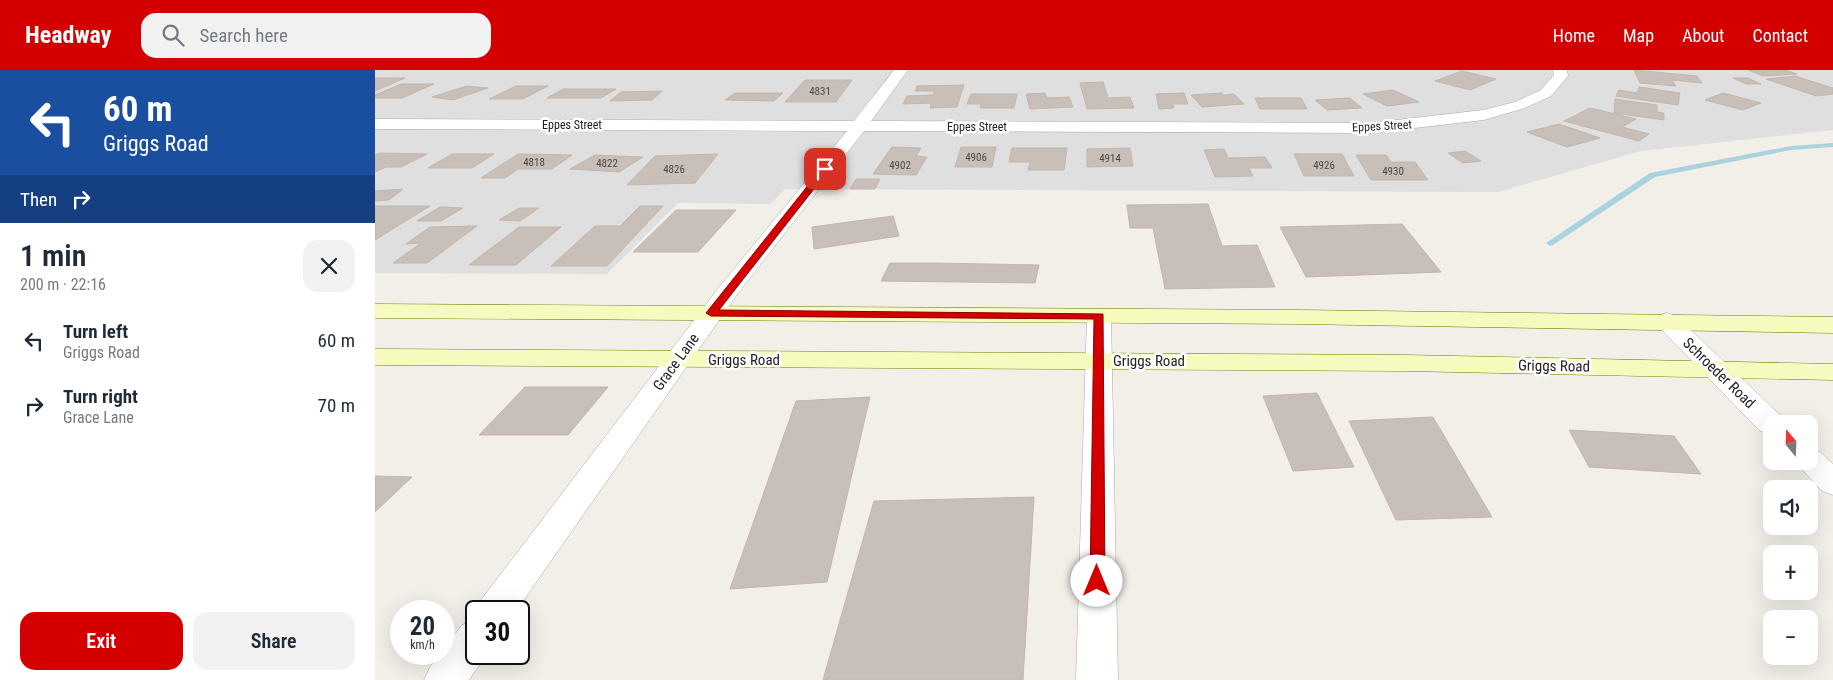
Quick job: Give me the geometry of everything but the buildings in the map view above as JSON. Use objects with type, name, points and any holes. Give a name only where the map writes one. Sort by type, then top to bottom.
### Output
[{"type":"main road","points":[[375,311],[1667,321],[1833,325]]},
{"type":"main road","name":"Griggs Road","points":[[375,357],[1098,361],[1833,372]]},
{"type":"street","name":"Grace Lane","points":[[503,600],[711,313],[901,70]]},
{"type":"street","name":"Eppes Street","points":[[375,124],[1371,128],[1484,115],[1520,105],[1546,93],[1561,76],[1560,70]]},
{"type":"street","points":[[1097,680],[1099,316]]},
{"type":"street","name":"Schroeder Road","points":[[1667,321],[1763,416]]},
{"type":"street","points":[[1818,469],[1833,483]]},
{"type":"street","points":[[445,680],[465,652]]},
{"type":"shaded area","points":[[375,70],[1833,70],[1833,130],[1641,151],[1498,192],[785,189],[771,204],[678,203],[607,274],[375,273]]},
{"type":"waterway","points":[[1550,243],[1653,175],[1791,148],[1833,145]]},
{"type":"route","points":[[825,169],[711,313],[1099,316],[1097,581]]}]
